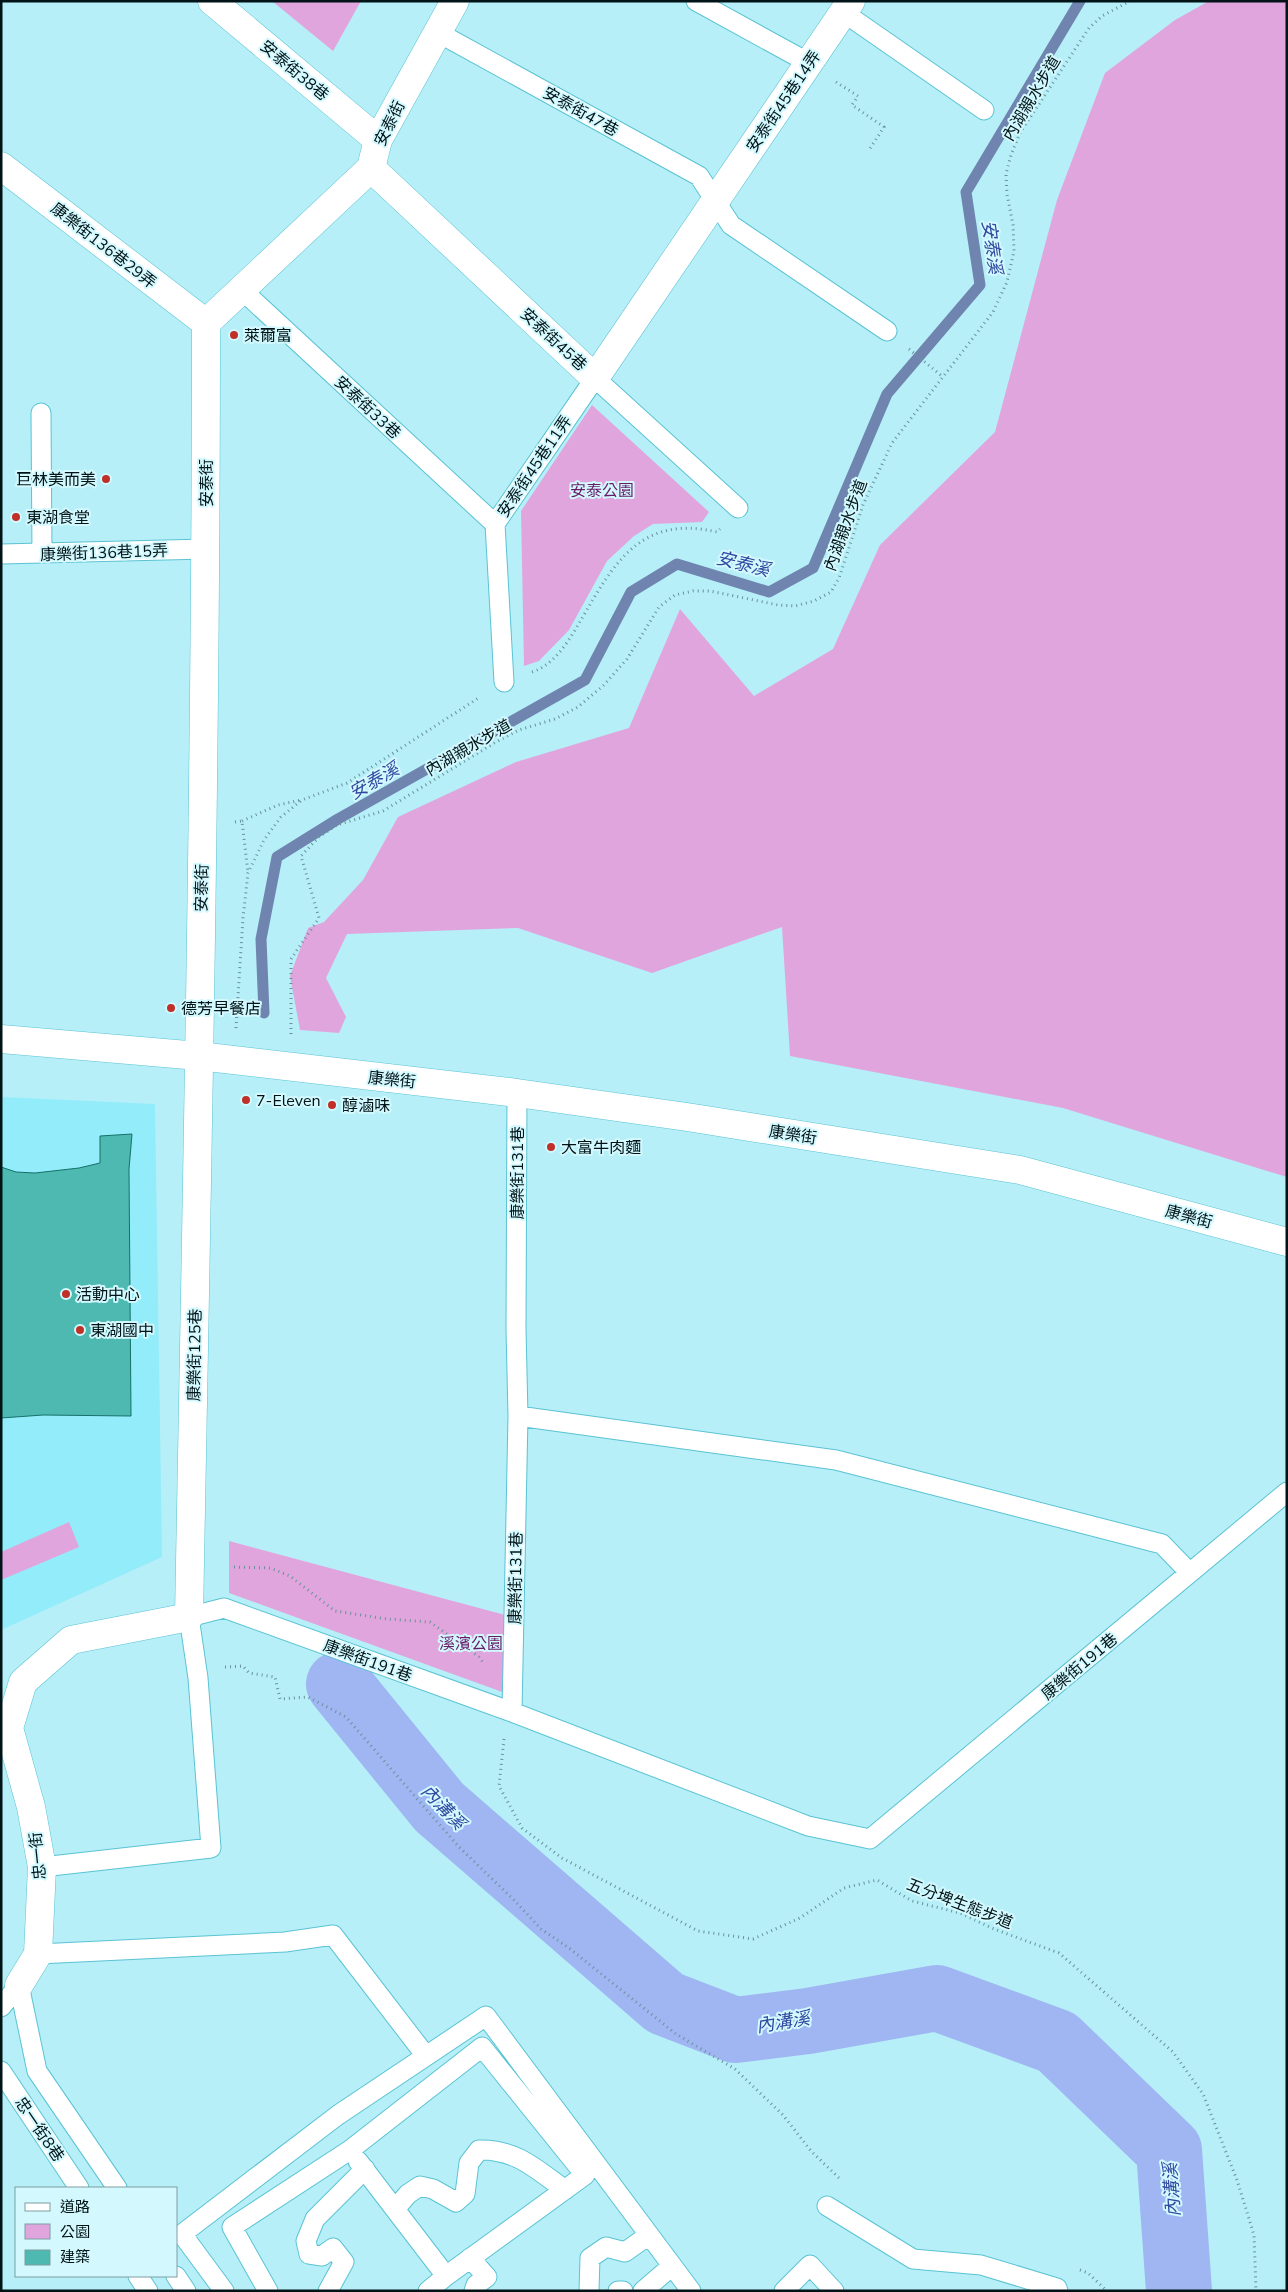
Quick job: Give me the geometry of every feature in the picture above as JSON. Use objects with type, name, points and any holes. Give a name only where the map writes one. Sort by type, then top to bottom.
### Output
[{"type":"street","name":"安泰街38巷","points":[[212,1],[378,140]]},
{"type":"street","name":"安泰街","points":[[199,1056],[206,549],[206,323],[372,168],[378,140],[455,1]]},
{"type":"street","name":"安泰街45巷14弄","points":[[595,378],[847,7]]},
{"type":"street","name":"康樂街136巷29弄","points":[[1,166],[206,323]]},
{"type":"street","name":"安泰街45巷","points":[[372,168],[595,378]]},
{"type":"street","points":[[1,1039],[234,1060]]},
{"type":"street","name":"康樂街125巷","points":[[189,1617],[199,1056]]},
{"type":"street","name":"康樂街","points":[[234,1060],[518,1093],[1020,1170],[1287,1242]]},
{"type":"street","name":"忠一街","points":[[19,1985],[38,1954],[42,1867],[31,1807],[9,1728],[23,1682],[71,1640],[189,1617]]},
{"type":"lane","points":[[696,1],[809,63]]},
{"type":"lane","points":[[847,7],[984,110]]},
{"type":"lane","name":"安泰街47巷","points":[[438,32],[699,176],[715,201]]},
{"type":"lane","points":[[715,201],[731,226],[887,331]]},
{"type":"lane","name":"安泰街33巷","points":[[242,290],[495,524]]},
{"type":"lane","name":"安泰街45巷","points":[[595,378],[738,508]]},
{"type":"lane","name":"安泰街45巷11弄","points":[[504,682],[495,524],[595,378]]},
{"type":"lane","points":[[41,413],[42,553]]},
{"type":"lane","name":"康樂街136巷15弄","points":[[1,554],[206,549]]},
{"type":"lane","name":"康樂街131巷","points":[[512,1712],[518,1416],[516,1330],[518,1093]]},
{"type":"lane","points":[[518,1416],[836,1460],[1162,1544],[1190,1573]]},
{"type":"lane","name":"康樂街191巷","points":[[189,1617],[224,1608],[512,1712],[808,1826],[870,1839],[1287,1492]]},
{"type":"lane","points":[[42,1867],[211,1848],[196,1667],[189,1617]]},
{"type":"lane","points":[[38,1954],[285,1942],[333,1935],[426,2056]]},
{"type":"lane","points":[[1,2006],[19,1985]]},
{"type":"lane","points":[[19,1985],[37,2071],[116,2187]]},
{"type":"lane","points":[[224,2291],[182,2234],[338,2115],[486,2016],[591,2170]]},
{"type":"lane","points":[[268,2291],[232,2227],[350,2150],[482,2047],[649,2235],[691,2291]]},
{"type":"lane","name":"忠一街8巷","points":[[1,2070],[79,2187]]},
{"type":"lane","points":[[395,2209],[408,2194],[420,2186],[433,2189],[456,2202],[465,2194],[469,2163],[479,2150],[497,2149],[524,2161],[565,2190]]},
{"type":"lane","points":[[350,2150],[446,2276]]},
{"type":"lane","points":[[328,2291],[344,2262],[333,2248],[322,2256],[309,2254],[306,2241],[315,2220],[365,2169]]},
{"type":"lane","points":[[428,2291],[591,2170]]},
{"type":"lane","points":[[826,2206],[913,2259],[981,2265],[1057,2288],[1058,2291]]},
{"type":"lane","points":[[589,2291],[591,2276],[590,2258],[606,2247],[625,2252],[649,2235]]},
{"type":"lane","points":[[470,2258],[487,2277],[476,2285],[474,2291]]},
{"type":"lane","points":[[784,2291],[810,2265],[834,2291]]},
{"type":"lane","points":[[643,2291],[672,2266]]},
{"type":"lane","points":[[139,2277],[148,2291]]},
{"type":"lane","points":[[177,2277],[186,2291]]},
{"type":"lane","points":[[618,2291],[623,2291]]},
{"type":"path","name":"內湖親水步道","points":[[291,1067],[291,959],[319,918],[301,856],[319,836],[337,826],[383,811],[496,742],[519,730],[555,719],[578,707],[604,685],[627,659],[659,607],[675,595],[692,590],[710,591],[778,605],[795,606],[814,601],[831,592],[839,578],[863,505],[892,443],[994,312],[1007,282],[1014,251],[1013,225],[1007,194],[1006,174],[1020,132],[1089,28],[1102,16],[1130,1]]},
{"type":"path","points":[[809,63],[858,96],[852,105],[884,127],[869,150]]},
{"type":"path","points":[[887,331],[943,377]]},
{"type":"path","points":[[242,821],[278,805],[302,800],[347,782],[504,682],[536,671],[556,656],[569,641],[613,567],[644,539],[658,532],[680,529],[702,529],[717,532],[738,508]]},
{"type":"path","points":[[234,1060],[243,918],[248,873],[264,840],[281,816],[302,800]]},
{"type":"path","points":[[234,1567],[270,1568],[283,1573],[335,1611],[387,1619],[430,1622],[479,1657],[490,1672]]},
{"type":"path","points":[[196,1667],[244,1666],[249,1673],[275,1677],[280,1699],[308,1697],[346,1717],[459,1847],[541,1929],[569,1948],[676,2034],[735,2069],[783,2115],[811,2151],[842,2182]]},
{"type":"path","name":"五分埤生態步道","points":[[512,1712],[504,1739],[499,1786],[522,1828],[562,1858],[698,1931],[753,1939],[800,1918],[844,1888],[877,1880],[912,1901],[960,1913],[1059,1953],[1172,2052],[1203,2094],[1237,2180],[1254,2235],[1256,2291]]},
{"type":"path","points":[[1073,2266],[1088,2273],[1107,2291]]},
{"type":"shaded area","name":"東湖國中","points":[[1,1097],[155,1104],[162,1557],[1,1630]]},
{"type":"green space","points":[[272,1],[361,1],[333,51]]},
{"type":"green space","points":[[1209,1],[1287,1],[1287,1177],[1063,1108],[790,1056],[782,927],[652,973],[518,928],[347,934],[326,978],[346,1017],[339,1033],[300,1030],[290,976],[308,928],[324,922],[363,880],[398,817],[516,762],[629,728],[680,609],[754,696],[833,649],[880,545],[995,432],[1057,200],[1105,73],[1175,20]]},
{"type":"green space","name":"安泰公園","points":[[592,405],[709,512],[702,522],[653,524],[634,536],[607,561],[569,630],[539,661],[524,666],[521,511]]},
{"type":"green space","points":[[69,1522],[79,1547],[1,1580],[1,1552]]},
{"type":"green space","name":"溪濱公園","points":[[229,1541],[509,1616],[505,1693],[229,1593]]},
{"type":"building","name":"活動中心","points":[[132,1134],[129,1169],[131,1416],[43,1415],[1,1418],[1,1167],[16,1172],[35,1173],[79,1168],[100,1163],[100,1136]]},
{"type":"waterway","name":"安泰溪","points":[[264,1013],[261,939],[277,857],[338,819],[585,680],[631,592],[677,564],[769,592],[813,568],[887,394],[980,285],[966,192],[1080,1]]},
{"type":"waterway","name":"內溝溪","points":[[339,1684],[439,1807],[665,2003],[735,2030],[808,2021],[937,1998],[1057,2042],[1169,2150],[1179,2291]]},
{"type":"place","name":"萊爾富","points":[[234,335]]},
{"type":"place","name":"巨林美而美","points":[[106,479]]},
{"type":"place","name":"東湖食堂","points":[[16,517]]},
{"type":"place","name":"德芳早餐店","points":[[171,1008]]},
{"type":"place","name":"7-Eleven","points":[[246,1100]]},
{"type":"place","name":"醇滷味","points":[[332,1105]]},
{"type":"place","name":"大富牛肉麵","points":[[551,1147]]},
{"type":"place","name":"活動中心","points":[[66,1294]]},
{"type":"place","name":"東湖國中","points":[[80,1330]]}]
